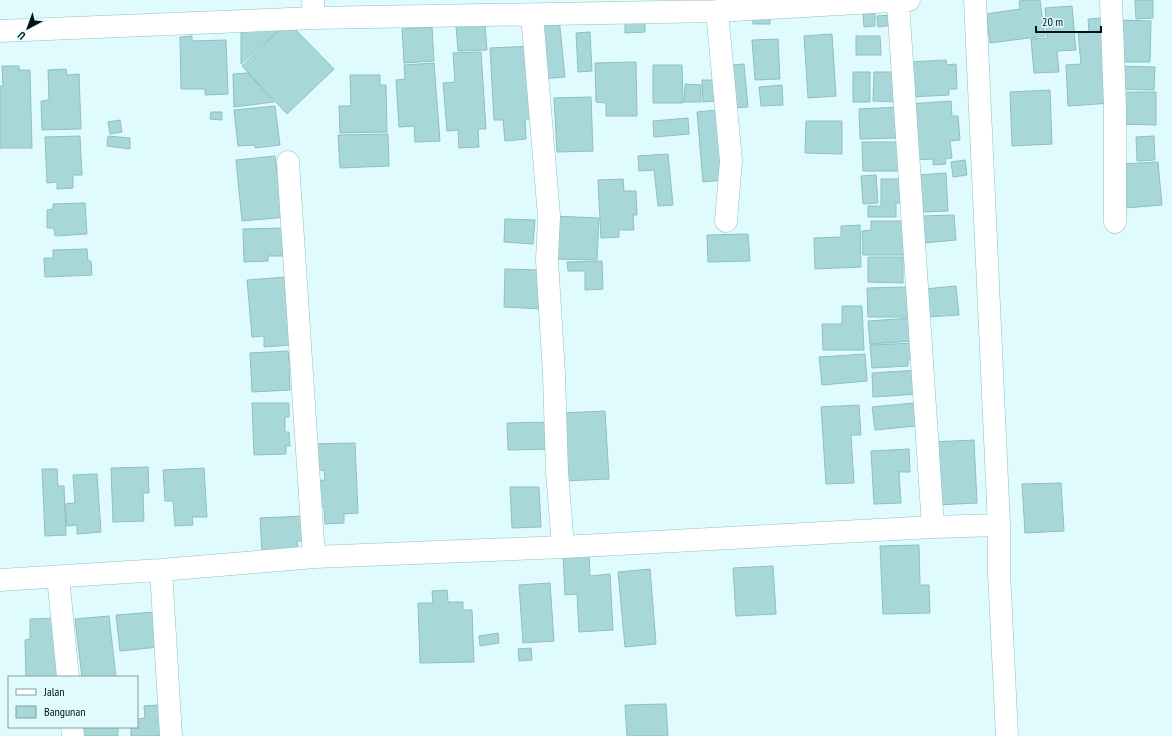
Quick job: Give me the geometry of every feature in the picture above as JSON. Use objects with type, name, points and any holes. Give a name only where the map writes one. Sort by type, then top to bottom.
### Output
[{"type":"street","points":[[975,0],[1007,736]]},
{"type":"street","points":[[1111,0],[1115,107],[1115,222]]},
{"type":"street","points":[[0,31],[313,9],[532,15],[617,6],[717,11],[903,1],[933,527]]},
{"type":"street","points":[[717,11],[731,161],[726,221]]},
{"type":"street","points":[[532,15],[549,216],[548,267],[554,374],[557,472],[563,547]]},
{"type":"street","points":[[288,162],[314,557]]},
{"type":"street","points":[[0,580],[161,570],[314,557],[563,547],[933,527],[999,525]]},
{"type":"street","points":[[161,570],[171,736]]},
{"type":"street","points":[[58,577],[68,676]]},
{"type":"building","points":[[1040,0],[1045,36],[990,43],[986,14],[1020,9],[1019,1]]},
{"type":"building","points":[[1135,0],[1153,0],[1153,18],[1136,19]]},
{"type":"building","points":[[1072,6],[1076,50],[1057,51],[1059,72],[1034,73],[1031,39],[1047,38],[1045,8]]},
{"type":"building","points":[[753,11],[770,11],[770,24],[753,24]]},
{"type":"building","points":[[863,13],[875,13],[875,26],[864,27]]},
{"type":"building","points":[[892,15],[893,25],[878,27],[877,16]]},
{"type":"building","points":[[559,18],[565,77],[541,79],[535,20]]},
{"type":"building","points":[[1105,18],[1112,103],[1068,106],[1066,65],[1081,64],[1078,33],[1089,32],[1088,19]]},
{"type":"building","points":[[645,19],[645,32],[625,33],[625,20]]},
{"type":"building","points":[[1120,20],[1151,21],[1150,62],[1120,62]]},
{"type":"building","points":[[288,22],[334,69],[287,114],[242,66]]},
{"type":"building","points":[[485,25],[487,50],[458,51],[456,26]]},
{"type":"building","points":[[432,27],[434,61],[404,63],[402,29]]},
{"type":"building","points":[[241,28],[281,28],[241,64]]},
{"type":"building","points":[[590,32],[592,71],[578,72],[576,33]]},
{"type":"building","points":[[832,34],[836,96],[808,98],[804,36]]},
{"type":"building","points":[[192,36],[192,41],[226,40],[228,94],[205,95],[205,89],[181,89],[180,37]]},
{"type":"building","points":[[856,36],[880,36],[881,55],[856,55]]},
{"type":"building","points":[[778,39],[780,79],[755,80],[752,40]]},
{"type":"building","points":[[534,46],[538,118],[525,119],[526,139],[505,141],[503,120],[494,120],[490,48]]},
{"type":"building","points":[[481,52],[486,129],[478,129],[479,147],[459,148],[458,130],[447,131],[443,83],[455,82],[453,53]]},
{"type":"building","points":[[946,60],[947,65],[956,64],[957,89],[949,89],[949,95],[910,97],[908,62]]},
{"type":"building","points":[[636,62],[637,116],[606,116],[606,103],[596,102],[595,63]]},
{"type":"building","points":[[434,63],[440,141],[415,142],[414,126],[399,127],[396,80],[405,79],[404,65]]},
{"type":"building","points":[[744,64],[748,107],[733,108],[729,65]]},
{"type":"building","points":[[653,65],[682,65],[683,103],[653,103]]},
{"type":"building","points":[[2,66],[19,66],[19,70],[30,70],[32,148],[0,148],[0,86],[3,86]]},
{"type":"building","points":[[1118,66],[1155,67],[1154,90],[1117,89]]},
{"type":"building","points":[[66,69],[67,75],[79,74],[81,129],[42,130],[41,101],[49,100],[48,70]]},
{"type":"building","points":[[853,72],[870,72],[870,102],[853,102]]},
{"type":"building","points":[[874,72],[898,72],[897,102],[873,101]]},
{"type":"building","points":[[248,73],[274,102],[234,107],[233,74]]},
{"type":"building","points":[[350,75],[380,75],[380,85],[386,85],[387,132],[340,133],[339,106],[351,106]]},
{"type":"building","points":[[702,80],[715,80],[717,101],[703,102]]},
{"type":"building","points":[[685,84],[701,85],[701,102],[684,102]]},
{"type":"building","points":[[782,85],[783,105],[761,106],[759,87]]},
{"type":"building","points":[[1050,90],[1052,144],[1012,146],[1010,92]]},
{"type":"building","points":[[1120,92],[1156,92],[1156,125],[1120,124]]},
{"type":"building","points":[[591,97],[593,151],[557,152],[554,98]]},
{"type":"building","points":[[951,101],[952,116],[958,116],[960,140],[950,141],[952,158],[945,159],[946,164],[933,165],[933,159],[912,160],[908,104]]},
{"type":"building","points":[[275,106],[280,145],[255,148],[255,145],[238,146],[234,110]]},
{"type":"building","points":[[899,107],[900,138],[860,139],[859,109]]},
{"type":"building","points":[[717,110],[723,180],[703,182],[697,112]]},
{"type":"building","points":[[211,112],[222,112],[222,120],[210,119]]},
{"type":"building","points":[[688,118],[689,134],[654,137],[653,121]]},
{"type":"building","points":[[120,120],[122,132],[110,134],[108,122]]},
{"type":"building","points":[[806,121],[842,121],[842,154],[805,153]]},
{"type":"building","points":[[388,134],[389,166],[340,168],[338,135]]},
{"type":"building","points":[[80,136],[82,175],[73,175],[73,188],[57,189],[57,182],[47,183],[45,137]]},
{"type":"building","points":[[108,136],[130,138],[130,149],[107,146]]},
{"type":"building","points":[[1154,136],[1155,160],[1137,161],[1136,137]]},
{"type":"building","points":[[862,142],[901,142],[901,171],[863,171]]},
{"type":"building","points":[[668,154],[673,205],[658,206],[654,170],[639,171],[638,156]]},
{"type":"building","points":[[275,156],[277,173],[281,172],[288,217],[242,221],[236,160]]},
{"type":"building","points":[[965,160],[967,175],[953,177],[951,162]]},
{"type":"building","points":[[1158,162],[1162,205],[1125,208],[1121,164]]},
{"type":"building","points":[[946,173],[948,211],[920,212],[918,175]]},
{"type":"building","points":[[876,175],[878,203],[863,204],[861,176]]},
{"type":"building","points":[[623,179],[624,191],[636,191],[637,215],[633,215],[634,230],[619,230],[619,237],[601,238],[598,180]]},
{"type":"building","points":[[881,179],[907,179],[906,203],[896,203],[896,217],[868,217],[868,206],[881,206]]},
{"type":"building","points":[[85,203],[87,234],[55,236],[54,228],[47,228],[47,210],[53,209],[53,204]]},
{"type":"building","points":[[954,215],[956,240],[924,243],[922,216]]},
{"type":"building","points":[[553,216],[599,218],[597,260],[551,259]]},
{"type":"building","points":[[505,219],[535,220],[533,244],[504,242]]},
{"type":"building","points":[[871,221],[909,221],[909,255],[863,255],[862,231],[871,230]]},
{"type":"building","points":[[860,225],[861,267],[815,269],[814,238],[841,237],[841,226]]},
{"type":"building","points":[[285,228],[286,256],[268,256],[268,261],[244,262],[243,229]]},
{"type":"building","points":[[748,234],[750,261],[708,262],[707,235]]},
{"type":"building","points":[[87,249],[88,261],[91,261],[92,275],[45,277],[44,258],[53,258],[53,250]]},
{"type":"building","points":[[868,257],[903,257],[903,283],[868,282]]},
{"type":"building","points":[[602,261],[603,289],[585,290],[585,271],[568,271],[567,262]]},
{"type":"building","points":[[505,269],[541,270],[540,309],[504,307]]},
{"type":"building","points":[[285,277],[291,345],[264,347],[264,336],[252,337],[247,280]]},
{"type":"building","points":[[956,286],[959,315],[927,317],[924,289]]},
{"type":"building","points":[[908,287],[908,317],[868,317],[867,288]]},
{"type":"building","points":[[842,306],[862,306],[864,350],[823,350],[822,324],[842,324]]},
{"type":"building","points":[[911,318],[913,341],[870,344],[868,321]]},
{"type":"building","points":[[915,343],[916,359],[908,360],[908,366],[872,368],[870,345]]},
{"type":"building","points":[[288,351],[289,360],[294,360],[294,371],[289,371],[290,390],[252,392],[250,353]]},
{"type":"building","points":[[865,354],[867,381],[822,385],[819,357]]},
{"type":"building","points":[[918,370],[919,394],[873,397],[872,373]]},
{"type":"building","points":[[252,403],[289,403],[289,417],[285,417],[285,432],[289,432],[290,446],[286,446],[286,454],[254,455]]},
{"type":"building","points":[[914,403],[916,426],[875,430],[872,407]]},
{"type":"building","points":[[859,405],[861,435],[851,435],[854,483],[826,484],[821,407]]},
{"type":"building","points":[[605,411],[609,479],[564,481],[560,413]]},
{"type":"building","points":[[551,422],[552,449],[508,450],[507,423]]},
{"type":"building","points":[[974,440],[977,503],[935,505],[932,442]]},
{"type":"building","points":[[355,443],[358,513],[344,514],[344,523],[325,524],[324,507],[313,507],[312,481],[325,480],[324,470],[314,471],[312,444]]},
{"type":"building","points":[[909,449],[910,472],[899,472],[901,503],[874,504],[871,451]]},
{"type":"building","points":[[148,467],[149,493],[143,493],[144,521],[113,522],[111,468]]},
{"type":"building","points":[[204,468],[207,517],[192,517],[193,525],[175,526],[173,501],[165,501],[163,470]]},
{"type":"building","points":[[42,469],[57,469],[58,486],[64,486],[66,535],[45,536]]},
{"type":"building","points":[[97,474],[101,532],[77,534],[77,525],[67,526],[65,504],[75,503],[73,475]]},
{"type":"building","points":[[1061,483],[1064,531],[1025,533],[1022,484]]},
{"type":"building","points":[[510,487],[539,487],[541,527],[512,528]]},
{"type":"building","points":[[304,516],[305,541],[297,541],[298,551],[262,553],[260,518]]},
{"type":"building","points":[[919,545],[920,585],[929,585],[930,613],[883,614],[880,546]]},
{"type":"building","points":[[589,554],[590,576],[610,574],[613,630],[579,632],[577,594],[565,595],[563,556]]},
{"type":"building","points":[[773,566],[776,614],[736,616],[733,568]]},
{"type":"building","points":[[650,569],[656,644],[625,647],[618,572]]},
{"type":"building","points":[[550,583],[554,641],[523,643],[519,585]]},
{"type":"building","points":[[447,590],[448,602],[463,602],[463,610],[472,610],[474,662],[420,663],[418,603],[433,603],[432,591]]},
{"type":"building","points":[[155,612],[159,647],[120,651],[116,615]]},
{"type":"building","points":[[109,616],[116,676],[82,676],[75,619]]},
{"type":"building","points":[[59,618],[61,676],[26,676],[25,640],[30,639],[30,619]]},
{"type":"building","points":[[498,633],[499,643],[480,646],[479,636]]},
{"type":"building","points":[[531,648],[532,660],[519,661],[518,649]]},
{"type":"building","points":[[666,704],[668,736],[627,736],[625,705]]},
{"type":"building","points":[[159,705],[161,736],[131,736],[131,728],[138,728],[138,719],[145,718],[144,706]]},
{"type":"building","points":[[83,728],[118,728],[118,736],[83,736]]}]
